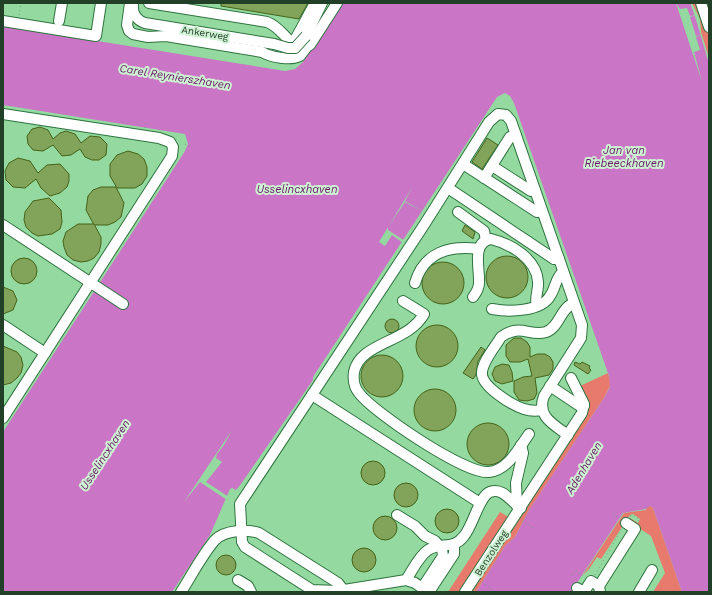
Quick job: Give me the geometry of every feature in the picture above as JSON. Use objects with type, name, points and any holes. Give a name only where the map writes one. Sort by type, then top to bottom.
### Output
[{"type":"street","points":[[59,21],[62,3]]},
{"type":"street","points":[[3,21],[96,36],[101,3]]},
{"type":"street","name":"Ankerweg","points":[[132,3],[135,17],[145,23],[274,44],[288,48],[295,48],[301,43],[322,3]]},
{"type":"street","name":"Ankerweg","points":[[132,3],[127,25],[133,34],[148,37],[166,36],[262,52],[285,52],[293,43]]},
{"type":"street","name":"Ankerweg","points":[[149,3],[267,22],[279,29],[286,39],[306,48]]},
{"type":"street","points":[[293,43],[314,3]]},
{"type":"street","name":"Ankerweg","points":[[262,52],[265,54],[294,59],[302,54],[306,48],[310,46],[337,3]]},
{"type":"street","points":[[3,114],[167,140],[172,144],[173,151],[172,156],[3,418]]},
{"type":"street","points":[[519,512],[505,494],[498,491],[488,492],[480,503],[471,527],[462,539],[454,544],[441,546],[426,551],[406,580],[387,588],[345,591],[312,591],[245,547],[240,502],[495,115],[501,114],[508,116],[516,135],[582,325],[582,335],[543,399],[542,410],[548,420],[568,435]]},
{"type":"street","points":[[484,178],[510,137],[516,135]]},
{"type":"street","points":[[463,164],[537,212],[542,211]]},
{"type":"street","points":[[492,166],[531,191],[534,190]]},
{"type":"street","points":[[448,188],[554,259],[559,259]]},
{"type":"street","points":[[458,212],[484,231],[486,240]]},
{"type":"street","points":[[3,225],[123,304]]},
{"type":"street","points":[[473,297],[479,285],[479,249],[486,240],[491,238],[526,258],[532,264],[538,278],[536,299],[537,306]]},
{"type":"street","points":[[415,283],[423,265],[437,253],[462,248],[479,249]]},
{"type":"street","points":[[492,309],[513,310],[537,306],[549,299],[558,277],[563,272]]},
{"type":"street","points":[[403,301],[424,314],[412,330],[369,351],[359,362],[355,370],[354,380],[359,393],[415,438],[475,471],[489,472],[502,467],[508,462],[529,434]]},
{"type":"street","points":[[542,410],[528,410],[517,406],[486,386],[482,378],[483,369],[501,337],[505,334],[522,330],[539,333],[546,332],[554,326],[565,309],[574,303]]},
{"type":"street","points":[[3,325],[45,353]]},
{"type":"street","points":[[571,378],[577,388],[584,406]]},
{"type":"street","points":[[550,386],[580,406],[584,406]]},
{"type":"street","points":[[312,394],[480,503]]},
{"type":"street","name":"Benzolweg","points":[[465,592],[582,414],[584,406]]},
{"type":"street","points":[[519,512],[516,483],[524,453],[521,445]]},
{"type":"street","points":[[397,515],[441,546],[443,556],[426,591]]},
{"type":"street","points":[[578,588],[584,592],[593,584],[635,529],[623,521]]},
{"type":"street","points":[[181,592],[215,540],[224,535],[242,530],[249,530],[259,533],[338,584],[345,591]]},
{"type":"street","points":[[426,591],[454,554],[454,544]]},
{"type":"street","points":[[639,592],[652,570]]},
{"type":"street","points":[[238,580],[248,586],[251,592]]},
{"type":"street","points":[[406,580],[415,583],[426,591]]},
{"type":"path","points":[[18,23],[21,3]]},
{"type":"path","points":[[145,130],[147,121]]},
{"type":"path","points":[[185,144],[191,147]]},
{"type":"path","points":[[519,512],[535,529]]},
{"type":"path","points":[[613,514],[623,521]]},
{"type":"path","points":[[572,576],[576,571],[593,584],[623,521],[633,515],[639,519],[638,522]]},
{"type":"path","points":[[478,579],[494,591]]},
{"type":"shaded area","points":[[692,3],[699,5],[709,34],[709,58],[701,32],[700,19]]},
{"type":"shaded area","points":[[608,373],[611,384],[604,398],[529,510],[515,537],[505,546],[476,592],[469,592],[487,569],[485,568],[506,535],[508,536],[516,525],[514,524],[587,412],[580,386]]},
{"type":"shaded area","points":[[650,506],[653,508],[682,592],[653,592],[665,573],[651,536],[628,521],[630,518],[638,523],[640,519],[633,514],[630,515],[601,559],[597,557],[583,575],[624,513],[646,510],[647,507]]},
{"type":"shaded area","points":[[500,512],[510,518],[462,592],[448,592]]},
{"type":"water","name":"Usselincxhaven","points":[[342,3],[690,3],[709,63],[709,592],[682,592],[653,508],[650,506],[646,509],[623,513],[571,592],[476,592],[505,546],[515,537],[529,510],[610,387],[609,376],[514,103],[510,96],[505,93],[497,97],[313,377],[313,380],[241,484],[236,490],[232,488],[230,489],[210,535],[172,592],[3,592],[3,432],[185,151],[188,144],[185,134],[3,105],[3,26],[285,71],[295,69],[303,62]]},
{"type":"pier","points":[[676,3],[680,9],[687,8],[690,16],[697,15],[690,17],[696,36],[702,35],[696,37],[700,50],[694,52],[702,82]]},
{"type":"pier","points":[[413,186],[405,201],[424,212],[405,202],[389,226]]},
{"type":"pier","points":[[388,227],[388,230],[405,241],[403,243],[392,235],[385,246],[379,242]]},
{"type":"pier","points":[[232,430],[217,454],[216,458],[222,462],[206,482],[229,497],[227,500],[200,482],[184,502]]},
{"type":"building","points":[[221,3],[308,3],[299,19],[221,6]]},
{"type":"building","points":[[40,127],[48,130],[53,139],[60,133],[66,131],[75,134],[81,143],[90,136],[100,137],[107,144],[106,155],[99,160],[92,160],[85,157],[80,149],[71,155],[62,156],[53,145],[43,151],[33,150],[28,144],[27,136],[32,129]]},
{"type":"building","points":[[487,138],[498,145],[482,169],[472,162]]},
{"type":"building","points":[[128,151],[138,154],[144,159],[147,167],[147,176],[142,184],[135,188],[117,188],[110,176],[110,164],[117,155]]},
{"type":"building","points":[[18,158],[30,161],[38,173],[47,165],[60,164],[69,174],[67,187],[60,193],[50,196],[41,188],[36,179],[25,188],[13,187],[6,180],[5,171],[9,163]]},
{"type":"building","points":[[101,187],[116,187],[124,203],[121,217],[115,222],[108,225],[94,225],[86,210],[88,196],[93,190]]},
{"type":"building","points":[[49,198],[61,210],[62,222],[60,229],[52,234],[38,236],[26,227],[24,220],[25,212],[33,201]]},
{"type":"building","points":[[78,224],[94,224],[101,237],[99,252],[94,258],[88,261],[81,262],[73,260],[67,255],[64,247],[63,241],[66,232]]},
{"type":"building","points":[[465,225],[475,232],[473,239],[462,231]]},
{"type":"building","points":[[503,256],[511,256],[519,259],[525,265],[528,277],[525,289],[519,295],[511,298],[503,298],[495,295],[489,289],[486,281],[486,273],[489,265],[495,259]]},
{"type":"building","points":[[24,258],[33,262],[37,271],[33,280],[24,284],[15,280],[11,271],[15,262]]},
{"type":"building","points":[[443,262],[458,268],[464,283],[458,298],[443,304],[428,298],[422,283],[428,268]]},
{"type":"building","points":[[3,287],[13,291],[17,300],[13,310],[3,314]]},
{"type":"building","points":[[392,319],[397,321],[399,326],[397,331],[392,333],[387,331],[385,326],[387,321]]},
{"type":"building","points":[[433,325],[441,325],[449,328],[455,334],[458,346],[455,358],[449,364],[441,367],[433,367],[425,364],[419,358],[416,350],[416,342],[419,334],[425,328]]},
{"type":"building","points":[[514,338],[521,338],[527,342],[530,347],[530,357],[537,354],[545,354],[550,357],[553,362],[553,369],[549,375],[535,378],[537,393],[534,399],[527,401],[519,400],[514,392],[514,381],[523,377],[532,376],[528,359],[520,362],[510,362],[506,356],[506,345]]},
{"type":"building","points":[[3,346],[17,352],[21,357],[23,365],[21,373],[17,378],[11,383],[3,385]]},
{"type":"building","points":[[481,347],[485,350],[478,361],[476,375],[473,379],[463,373]]},
{"type":"building","points":[[378,355],[386,355],[397,361],[403,372],[403,380],[397,391],[386,397],[378,397],[367,391],[361,380],[361,372],[367,361]]},
{"type":"building","points":[[575,362],[580,364],[582,362],[590,366],[589,368],[591,370],[588,374],[574,365]]},
{"type":"building","points":[[502,364],[509,365],[512,372],[513,381],[502,384],[495,381],[492,374],[495,367]]},
{"type":"building","points":[[431,389],[439,389],[447,392],[453,398],[456,410],[453,422],[447,428],[439,431],[431,431],[423,428],[417,422],[414,414],[414,406],[417,398],[423,392]]},
{"type":"building","points":[[484,423],[492,423],[503,429],[509,440],[509,448],[503,459],[492,465],[484,465],[473,459],[467,448],[467,440],[473,429]]},
{"type":"building","points":[[373,461],[382,464],[385,473],[382,482],[373,485],[364,482],[361,473],[364,464]]},
{"type":"building","points":[[406,483],[415,486],[418,495],[415,504],[406,507],[397,504],[394,495],[397,486]]},
{"type":"building","points":[[447,509],[456,512],[459,521],[456,530],[447,533],[438,530],[435,521],[438,512]]},
{"type":"building","points":[[385,516],[394,519],[397,528],[394,537],[385,540],[376,537],[373,528],[376,519]]},
{"type":"building","points":[[364,548],[373,551],[376,560],[373,569],[364,572],[355,569],[352,560],[355,551]]},
{"type":"building","points":[[226,555],[233,558],[236,565],[233,572],[226,575],[219,572],[216,565],[219,558]]},
{"type":"water label","name":"Carel Reynierszhaven","points":[[175,77]]},
{"type":"water label","name":"Jan van Riebeeckhaven","points":[[624,156]]},
{"type":"water label","name":"Adenhaven","points":[[584,468]]}]
